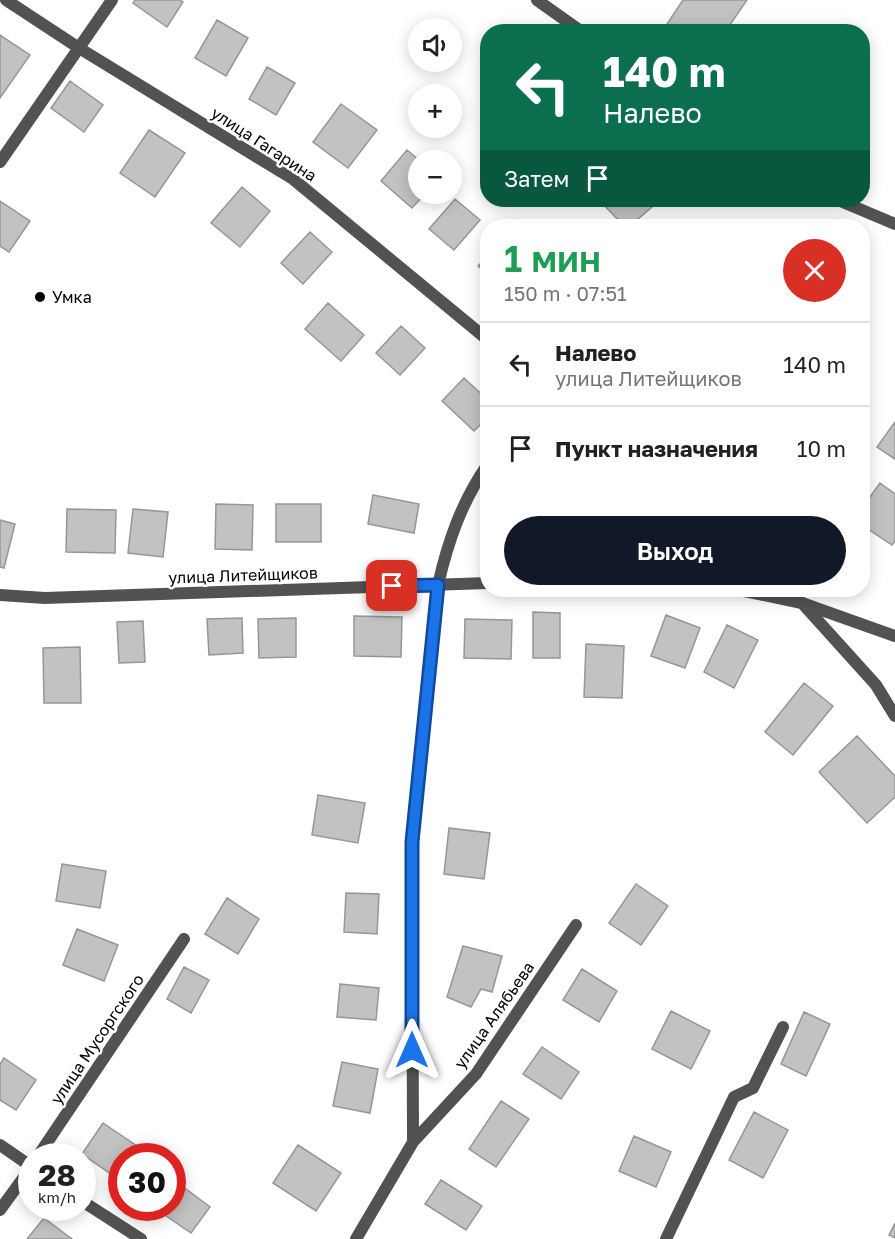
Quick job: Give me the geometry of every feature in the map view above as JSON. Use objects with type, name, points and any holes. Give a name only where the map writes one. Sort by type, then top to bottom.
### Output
[{"type":"street","name":"улица Гагарина","points":[[6,0],[79,48],[293,179],[480,333]]},
{"type":"street","points":[[0,162],[112,0]]},
{"type":"street","points":[[537,0],[571,24]]},
{"type":"street","points":[[855,207],[895,224]]},
{"type":"street","points":[[413,1142],[412,842],[438,585],[447,545],[471,489],[480,476]]},
{"type":"street","name":"улица Литейщиков","points":[[0,596],[57,597],[480,583]]},
{"type":"street","points":[[773,597],[802,603],[895,636]]},
{"type":"street","points":[[795,597],[876,685],[895,716]]},
{"type":"street","name":"улица Алябьева","points":[[356,1239],[413,1142],[476,1074],[576,925]]},
{"type":"street","name":"улица Мусоргского","points":[[47,1143],[183,939]]},
{"type":"street","points":[[666,1239],[734,1097],[753,1088],[783,1027]]},
{"type":"street","points":[[0,1145],[18,1158]]},
{"type":"street","points":[[0,1210],[18,1185]]},
{"type":"street","points":[[96,1210],[141,1239]]},
{"type":"building","points":[[135,0],[180,0],[183,2],[167,27],[133,3]]},
{"type":"building","points":[[683,0],[747,0],[730,24],[667,24]]},
{"type":"building","points":[[217,20],[248,38],[226,76],[195,58]]},
{"type":"building","points":[[0,35],[30,55],[0,98]]},
{"type":"building","points":[[267,67],[295,83],[276,115],[249,99]]},
{"type":"building","points":[[70,81],[103,105],[84,132],[51,108]]},
{"type":"building","points":[[341,104],[377,130],[348,168],[313,142]]},
{"type":"building","points":[[149,130],[185,153],[155,197],[120,173]]},
{"type":"building","points":[[407,150],[408,204],[416,204],[412,208],[381,181]]},
{"type":"building","points":[[242,187],[270,211],[240,247],[211,223]]},
{"type":"building","points":[[0,201],[30,221],[9,252],[0,246]]},
{"type":"building","points":[[451,204],[461,204],[480,220],[454,250],[429,229]]},
{"type":"building","points":[[606,207],[652,207],[638,219],[617,219]]},
{"type":"building","points":[[310,232],[332,252],[303,284],[281,263]]},
{"type":"building","points":[[328,303],[364,335],[341,361],[305,329]]},
{"type":"building","points":[[401,326],[425,348],[400,375],[376,353]]},
{"type":"building","points":[[464,378],[480,393],[480,425],[474,431],[442,401]]},
{"type":"building","points":[[895,422],[895,459],[877,447]]},
{"type":"building","points":[[880,483],[895,494],[895,541],[892,545],[870,530],[870,497]]},
{"type":"building","points":[[373,495],[419,504],[414,533],[368,524]]},
{"type":"building","points":[[216,504],[253,505],[252,550],[215,549]]},
{"type":"building","points":[[276,504],[321,504],[321,542],[276,542]]},
{"type":"building","points":[[67,509],[116,510],[115,553],[66,552]]},
{"type":"building","points":[[133,509],[168,512],[163,557],[128,553]]},
{"type":"building","points":[[0,520],[15,524],[4,568],[0,567]]},
{"type":"building","points":[[533,612],[560,613],[560,658],[533,658]]},
{"type":"building","points":[[666,615],[700,628],[685,668],[651,656]]},
{"type":"building","points":[[354,616],[402,617],[401,657],[354,656]]},
{"type":"building","points":[[242,618],[243,653],[209,655],[207,619]]},
{"type":"building","points":[[296,618],[296,657],[259,658],[258,619]]},
{"type":"building","points":[[465,619],[512,620],[511,659],[464,658]]},
{"type":"building","points":[[143,621],[145,662],[119,663],[117,622]]},
{"type":"building","points":[[727,625],[758,640],[734,688],[704,672]]},
{"type":"building","points":[[586,644],[624,646],[622,698],[584,697]]},
{"type":"building","points":[[80,647],[81,703],[44,703],[43,648]]},
{"type":"building","points":[[804,683],[833,706],[793,755],[765,732]]},
{"type":"building","points":[[857,736],[895,776],[895,797],[867,823],[819,772]]},
{"type":"building","points":[[318,795],[365,803],[358,843],[312,835]]},
{"type":"building","points":[[449,828],[490,833],[484,879],[444,874]]},
{"type":"building","points":[[62,864],[106,871],[100,908],[56,901]]},
{"type":"building","points":[[636,884],[668,906],[641,945],[609,923]]},
{"type":"building","points":[[346,893],[379,894],[377,934],[344,932]]},
{"type":"building","points":[[227,898],[259,919],[238,954],[205,934]]},
{"type":"building","points":[[77,929],[118,945],[104,981],[63,965]]},
{"type":"building","points":[[463,946],[502,956],[492,992],[481,989],[471,1007],[447,997]]},
{"type":"building","points":[[184,967],[209,980],[191,1013],[167,999]]},
{"type":"building","points":[[582,969],[617,991],[599,1022],[563,1000]]},
{"type":"building","points":[[340,984],[379,988],[376,1020],[337,1017]]},
{"type":"building","points":[[671,1011],[710,1031],[691,1069],[652,1049]]},
{"type":"building","points":[[804,1012],[830,1024],[806,1076],[781,1064]]},
{"type":"building","points":[[542,1047],[579,1072],[561,1099],[523,1074]]},
{"type":"building","points":[[4,1058],[36,1080],[16,1110],[0,1100],[0,1064]]},
{"type":"building","points":[[342,1062],[378,1069],[370,1113],[333,1106]]},
{"type":"building","points":[[501,1101],[529,1119],[496,1167],[469,1149]]},
{"type":"building","points":[[754,1112],[788,1130],[763,1178],[729,1160]]},
{"type":"building","points":[[103,1123],[133,1143],[108,1143],[108,1172],[96,1164],[96,1143],[89,1143]]},
{"type":"building","points":[[634,1136],[671,1152],[656,1187],[619,1171]]},
{"type":"building","points":[[298,1145],[341,1173],[316,1211],[273,1183]]},
{"type":"building","points":[[441,1180],[482,1206],[466,1230],[425,1204]]},
{"type":"building","points":[[186,1189],[210,1207],[191,1233],[174,1221],[186,1221]]},
{"type":"building","points":[[42,1221],[48,1221],[72,1239],[27,1239]]},
{"type":"building","points":[[895,1223],[895,1238],[889,1235]]},
{"type":"place","name":"Умка","points":[[40,297]]},
{"type":"route","points":[[392,586],[438,585],[412,842],[412,1050]]}]
